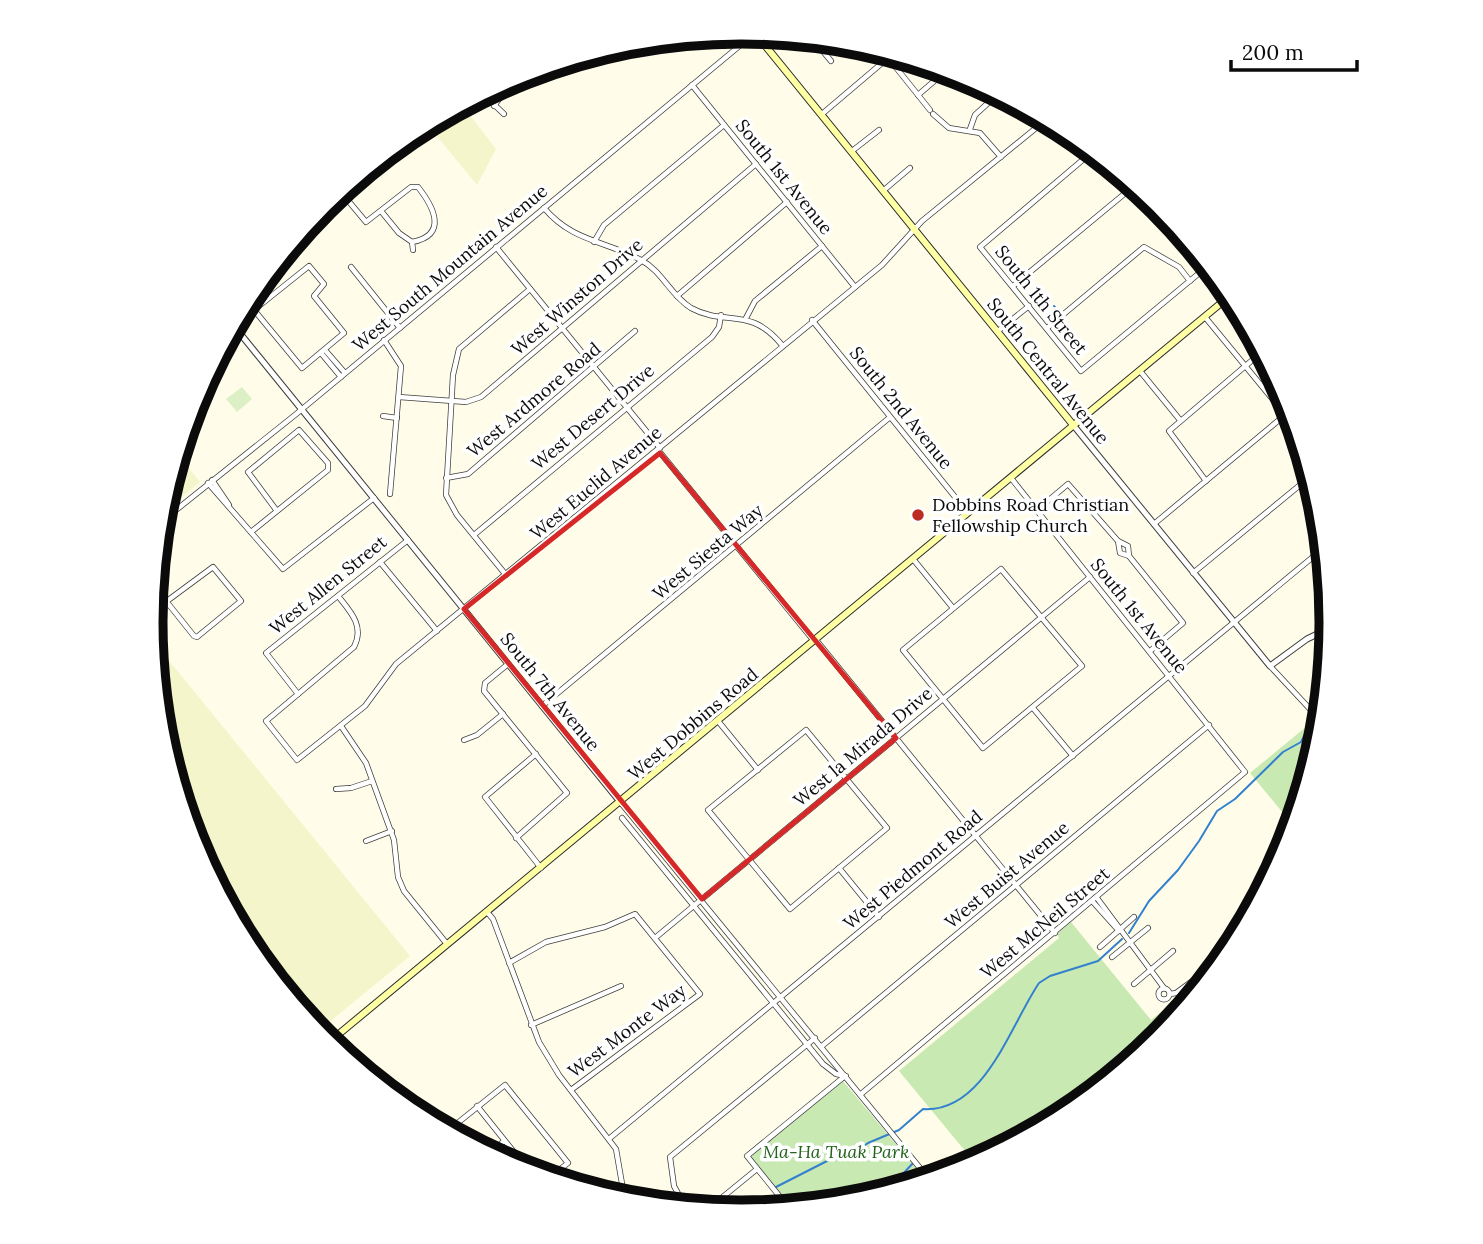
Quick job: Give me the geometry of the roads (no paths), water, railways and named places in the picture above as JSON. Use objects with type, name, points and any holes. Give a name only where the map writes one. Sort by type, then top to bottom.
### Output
[{"type":"main road","name":"South Central Avenue","points":[[764,45],[1074,426]]},
{"type":"main road","name":"West Dobbins Road","points":[[337,1035],[1223,302]]},
{"type":"street","name":"West South Mountain Avenue","points":[[174,512],[301,410],[742,44]]},
{"type":"street","points":[[822,50],[831,61]]},
{"type":"street","points":[[821,114],[884,61]]},
{"type":"street","points":[[892,63],[948,131],[970,129],[985,136],[1001,157]]},
{"type":"street","points":[[918,95],[938,78]]},
{"type":"street","name":"South 1st Avenue","points":[[692,85],[855,287]]},
{"type":"street","points":[[494,106],[501,96]]},
{"type":"street","points":[[970,129],[975,114],[991,100]]},
{"type":"street","points":[[490,101],[504,114]]},
{"type":"street","points":[[594,243],[604,225],[724,125]]},
{"type":"street","name":"West Euclid Avenue","points":[[298,694],[266,721],[298,760],[365,706],[390,670],[891,257],[915,229],[1039,126]]},
{"type":"street","points":[[852,152],[879,130]]},
{"type":"street","name":"South 1th Street","points":[[1086,158],[980,247],[1081,370],[1190,281]]},
{"type":"street","name":"West Winston Drive","points":[[399,397],[466,402],[481,397],[756,164]]},
{"type":"street","points":[[884,190],[910,168]]},
{"type":"street","points":[[347,199],[366,222],[415,185],[434,207],[436,216],[428,233],[412,242]]},
{"type":"street","points":[[1013,286],[1126,190]]},
{"type":"street","points":[[677,296],[787,202]]},
{"type":"street","points":[[544,208],[562,228],[641,260],[692,308],[746,318],[768,330],[782,345]]},
{"type":"street","points":[[382,211],[399,233],[412,242],[413,250]]},
{"type":"street","points":[[746,318],[755,301],[822,246]]},
{"type":"street","points":[[496,247],[736,547],[1055,933]]},
{"type":"street","points":[[1047,328],[1144,247],[1179,267],[1190,281],[1201,272]]},
{"type":"street","points":[[255,311],[302,368],[344,333],[314,296],[324,284],[309,266],[257,308]]},
{"type":"street","points":[[351,267],[400,328]]},
{"type":"street","points":[[506,575],[448,502],[446,478],[452,402],[459,349],[530,289]]},
{"type":"street","points":[[998,331],[1029,306]]},
{"type":"street","name":"West Desert Drive","points":[[474,535],[712,337],[719,327],[721,315]]},
{"type":"street","points":[[1205,317],[1277,404]]},
{"type":"street","name":"South 2nd Avenue","points":[[813,320],[969,513]]},
{"type":"street","name":"West Ardmore Road","points":[[446,478],[468,474],[635,331]]},
{"type":"street","name":"South 7th Avenue","points":[[240,335],[923,1171]]},
{"type":"street","points":[[384,340],[400,363],[390,494]]},
{"type":"street","points":[[323,351],[343,375]]},
{"type":"street","points":[[1206,481],[1169,431],[1255,358]]},
{"type":"street","points":[[1140,371],[1180,420]]},
{"type":"street","points":[[383,416],[397,418]]},
{"type":"street","name":"West Siesta Way","points":[[542,706],[890,418]]},
{"type":"street","points":[[1153,525],[1282,418]]},
{"type":"street","name":"South Central Avenue","points":[[1074,426],[1233,623],[1313,712]]},
{"type":"street","points":[[251,532],[277,511],[329,467],[299,430],[248,472],[277,511]]},
{"type":"street","name":"South 1st Avenue","points":[[1011,478],[1245,772]]},
{"type":"street","points":[[210,482],[283,569],[374,498]]},
{"type":"street","points":[[1193,573],[1303,483]]},
{"type":"street","points":[[1036,511],[1065,485],[1072,486],[1118,541],[1128,546],[1129,556]]},
{"type":"street","name":"West Allen Street","points":[[298,694],[266,653],[408,540]]},
{"type":"street","points":[[1118,541],[1120,553],[1129,556],[1181,620],[1182,626],[1150,651]]},
{"type":"street","name":"West Piedmont Road","points":[[610,1138],[1316,555]]},
{"type":"street","points":[[913,559],[953,608]]},
{"type":"street","points":[[380,562],[437,631]]},
{"type":"street","points":[[164,597],[167,601],[197,638],[241,603],[213,567],[167,601]]},
{"type":"street","points":[[1001,569],[1082,666],[983,748],[903,650],[953,608],[1001,569]]},
{"type":"street","name":"West la Mirada Drive","points":[[655,938],[1090,577]]},
{"type":"street","points":[[298,694],[349,653],[358,639],[356,621],[338,596]]},
{"type":"street","points":[[1270,666],[1320,633]]},
{"type":"street","points":[[508,664],[483,687],[567,793],[516,838]]},
{"type":"street","points":[[1033,708],[1073,756]]},
{"type":"street","points":[[464,740],[477,735],[503,714]]},
{"type":"street","points":[[718,721],[758,770]]},
{"type":"street","name":"West Buist Avenue","points":[[822,1046],[1209,725]]},
{"type":"street","points":[[341,726],[362,752],[392,831],[398,877],[404,891],[447,944]]},
{"type":"street","points":[[806,730],[887,828],[790,909],[708,810],[758,770],[806,730]]},
{"type":"street","points":[[536,754],[485,797],[541,868]]},
{"type":"street","name":"West McNeil Street","points":[[861,1094],[1245,772]]},
{"type":"street","points":[[336,789],[351,788],[372,780]]},
{"type":"street","name":"South 7th Avenue","points":[[622,818],[830,1071],[846,1076]]},
{"type":"street","points":[[366,841],[392,831]]},
{"type":"street","points":[[839,868],[879,917]]},
{"type":"street","points":[[1095,900],[1170,994]]},
{"type":"street","points":[[487,912],[493,919],[531,1025],[546,1054],[610,1138],[617,1154],[621,1187]]},
{"type":"street","points":[[509,963],[546,942],[605,927],[635,914],[655,938]]},
{"type":"street","points":[[1100,947],[1134,917]]},
{"type":"street","points":[[1112,957],[1148,928]]},
{"type":"street","name":"West Monte Way","points":[[571,1090],[700,994],[655,938]]},
{"type":"street","points":[[1134,984],[1174,951]]},
{"type":"street","points":[[1164,988],[1159,992],[1160,998],[1166,999],[1191,982]]},
{"type":"street","points":[[531,1025],[621,986]]},
{"type":"street","points":[[680,1196],[674,1186],[670,1157],[816,1038]]},
{"type":"street","points":[[782,1199],[747,1156],[846,1076]]},
{"type":"street","points":[[455,1125],[505,1085],[568,1163],[558,1171]]},
{"type":"street","points":[[477,1106],[515,1154]]},
{"type":"street","points":[[498,1146],[504,1141]]},
{"type":"street","points":[[720,1199],[757,1169]]},
{"type":"waterway","points":[[1054,306],[1060,313]]},
{"type":"waterway","points":[[1129,933],[1149,901],[1178,870],[1199,841],[1217,811],[1235,799],[1283,752],[1301,742],[1308,728]]},
{"type":"waterway","points":[[774,1188],[829,1160],[846,1158],[868,1143],[899,1130],[923,1109],[944,1106],[963,1097],[993,1064],[1039,983],[1050,976],[1098,961],[1122,939]]},
{"type":"waterway","points":[[898,1179],[914,1162]]},
{"type":"place","name":"Dobbins Road Christian Fellowship Church","points":[[918,515]]},
{"type":"park label","name":"Ma-Ha Tuak Park","points":[[836,1152]]}]
